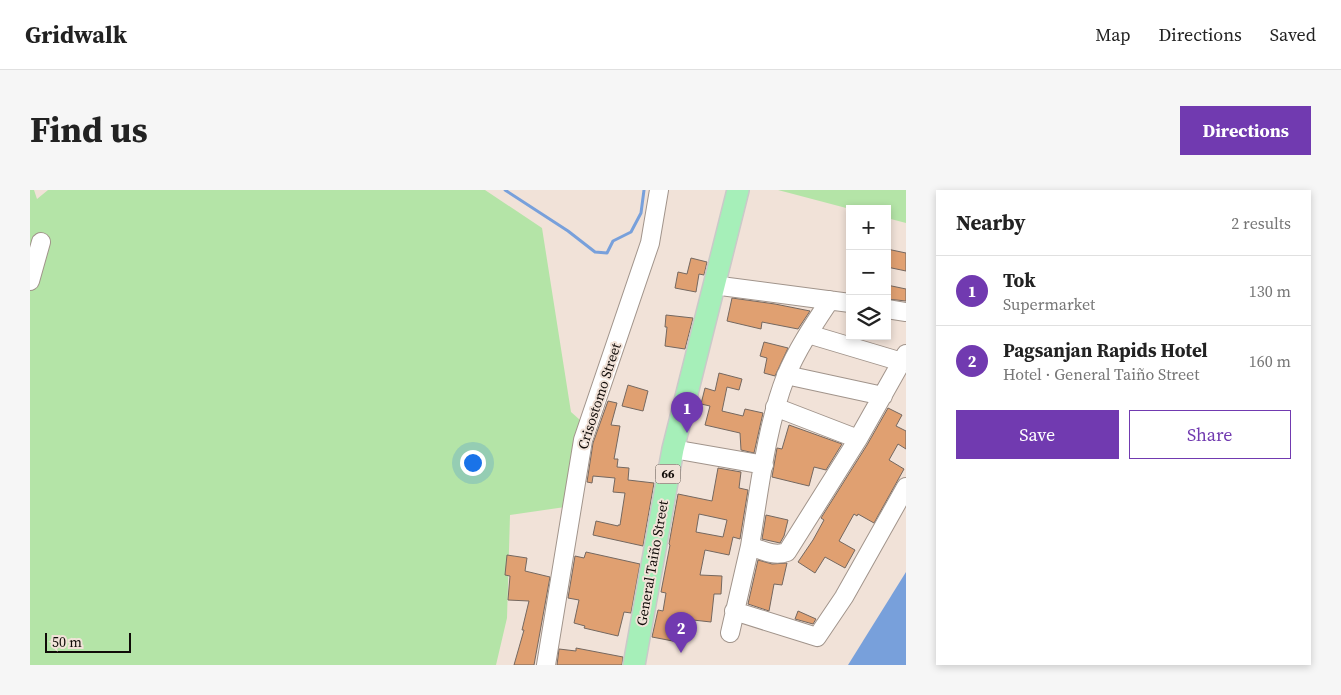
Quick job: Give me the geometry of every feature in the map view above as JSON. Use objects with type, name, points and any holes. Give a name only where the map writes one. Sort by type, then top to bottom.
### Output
[{"type":"main road","name":"66","points":[[713,286],[738,190]]},
{"type":"main road","name":"General Taiño Street","points":[[634,665],[673,449],[713,286]]},
{"type":"street","name":"Crisostomo Street","points":[[546,665],[583,440],[650,243],[659,190]]},
{"type":"street","points":[[30,281],[41,242]]},
{"type":"street","points":[[713,286],[846,302]]},
{"type":"street","points":[[730,633],[750,546],[776,407],[786,375],[808,334],[830,300]]},
{"type":"street","points":[[891,310],[906,312]]},
{"type":"street","points":[[750,546],[764,552],[780,554],[787,552],[858,439],[904,358],[808,334]]},
{"type":"street","points":[[786,375],[882,396]]},
{"type":"street","points":[[776,407],[858,439]]},
{"type":"street","points":[[673,449],[764,465]]},
{"type":"street","points":[[734,612],[817,638],[844,597],[906,486]]},
{"type":"green space","points":[[30,190],[34,190],[37,199],[48,190],[485,190],[542,228],[571,412],[580,420],[565,507],[510,515],[507,618],[496,665],[30,665]]},
{"type":"green space","points":[[778,190],[906,190],[906,223],[891,219],[891,205],[846,205],[846,208]]},
{"type":"water","points":[[906,572],[906,665],[848,665]]},
{"type":"building","points":[[891,250],[906,253],[906,271],[891,268]]},
{"type":"building","points":[[691,258],[707,262],[704,275],[699,274],[696,292],[675,288],[678,272],[687,274]]},
{"type":"building","points":[[891,286],[906,289],[906,301],[891,299]]},
{"type":"building","points":[[732,298],[810,311],[798,329],[762,322],[761,329],[727,321]]},
{"type":"building","points":[[666,315],[693,318],[685,349],[665,346]]},
{"type":"building","points":[[764,342],[788,348],[775,376],[764,373],[767,358],[760,356]]},
{"type":"building","points":[[719,373],[742,379],[739,390],[727,387],[722,411],[743,416],[745,409],[763,413],[754,453],[741,450],[740,433],[705,425],[710,406],[701,404],[705,388],[715,391]]},
{"type":"building","points":[[628,385],[648,391],[643,411],[622,406]]},
{"type":"building","points":[[608,401],[617,403],[611,425],[620,426],[614,459],[618,459],[617,467],[629,468],[628,480],[654,483],[643,546],[593,535],[596,521],[620,525],[625,493],[613,492],[615,478],[593,476],[592,483],[587,482],[593,443]]},
{"type":"building","points":[[888,408],[902,415],[896,426],[906,431],[906,449],[898,444],[889,460],[904,469],[874,523],[858,514],[857,516],[854,514],[839,541],[855,550],[845,568],[825,557],[815,573],[798,562],[824,520],[821,518]]},
{"type":"building","points":[[789,425],[842,444],[826,470],[814,467],[809,486],[772,477],[777,448],[782,449]]},
{"type":"building","points":[[718,468],[741,472],[739,488],[748,490],[740,539],[733,537],[729,555],[705,550],[700,575],[722,576],[721,594],[714,594],[711,622],[693,620],[689,638],[680,636],[678,642],[652,637],[658,610],[663,611],[666,593],[661,592],[678,494],[712,501]],"holes":[[[699,514],[727,520],[723,537],[696,532]]]},
{"type":"building","points":[[766,515],[788,520],[780,543],[762,539]]},
{"type":"building","points":[[586,552],[640,564],[631,613],[624,612],[618,636],[584,628],[585,626],[574,623],[579,600],[568,598],[575,556],[584,558]]},
{"type":"building","points":[[507,555],[527,558],[525,571],[550,577],[534,665],[514,665],[524,630],[522,630],[529,601],[508,600],[510,576],[505,575]]},
{"type":"building","points":[[758,560],[772,564],[787,563],[782,585],[774,584],[769,611],[748,604]]},
{"type":"building","points":[[798,611],[816,619],[813,624],[795,619]]},
{"type":"building","points":[[576,648],[623,657],[622,665],[557,665],[559,649],[576,651]]},
{"type":"waterway","points":[[505,190],[568,231],[595,252],[607,253],[613,241],[631,232],[641,213],[644,190]]},
{"type":"place","name":"Tok","points":[[687,433]]},
{"type":"place","name":"Pagsanjan Rapids Hotel","points":[[681,653]]}]
